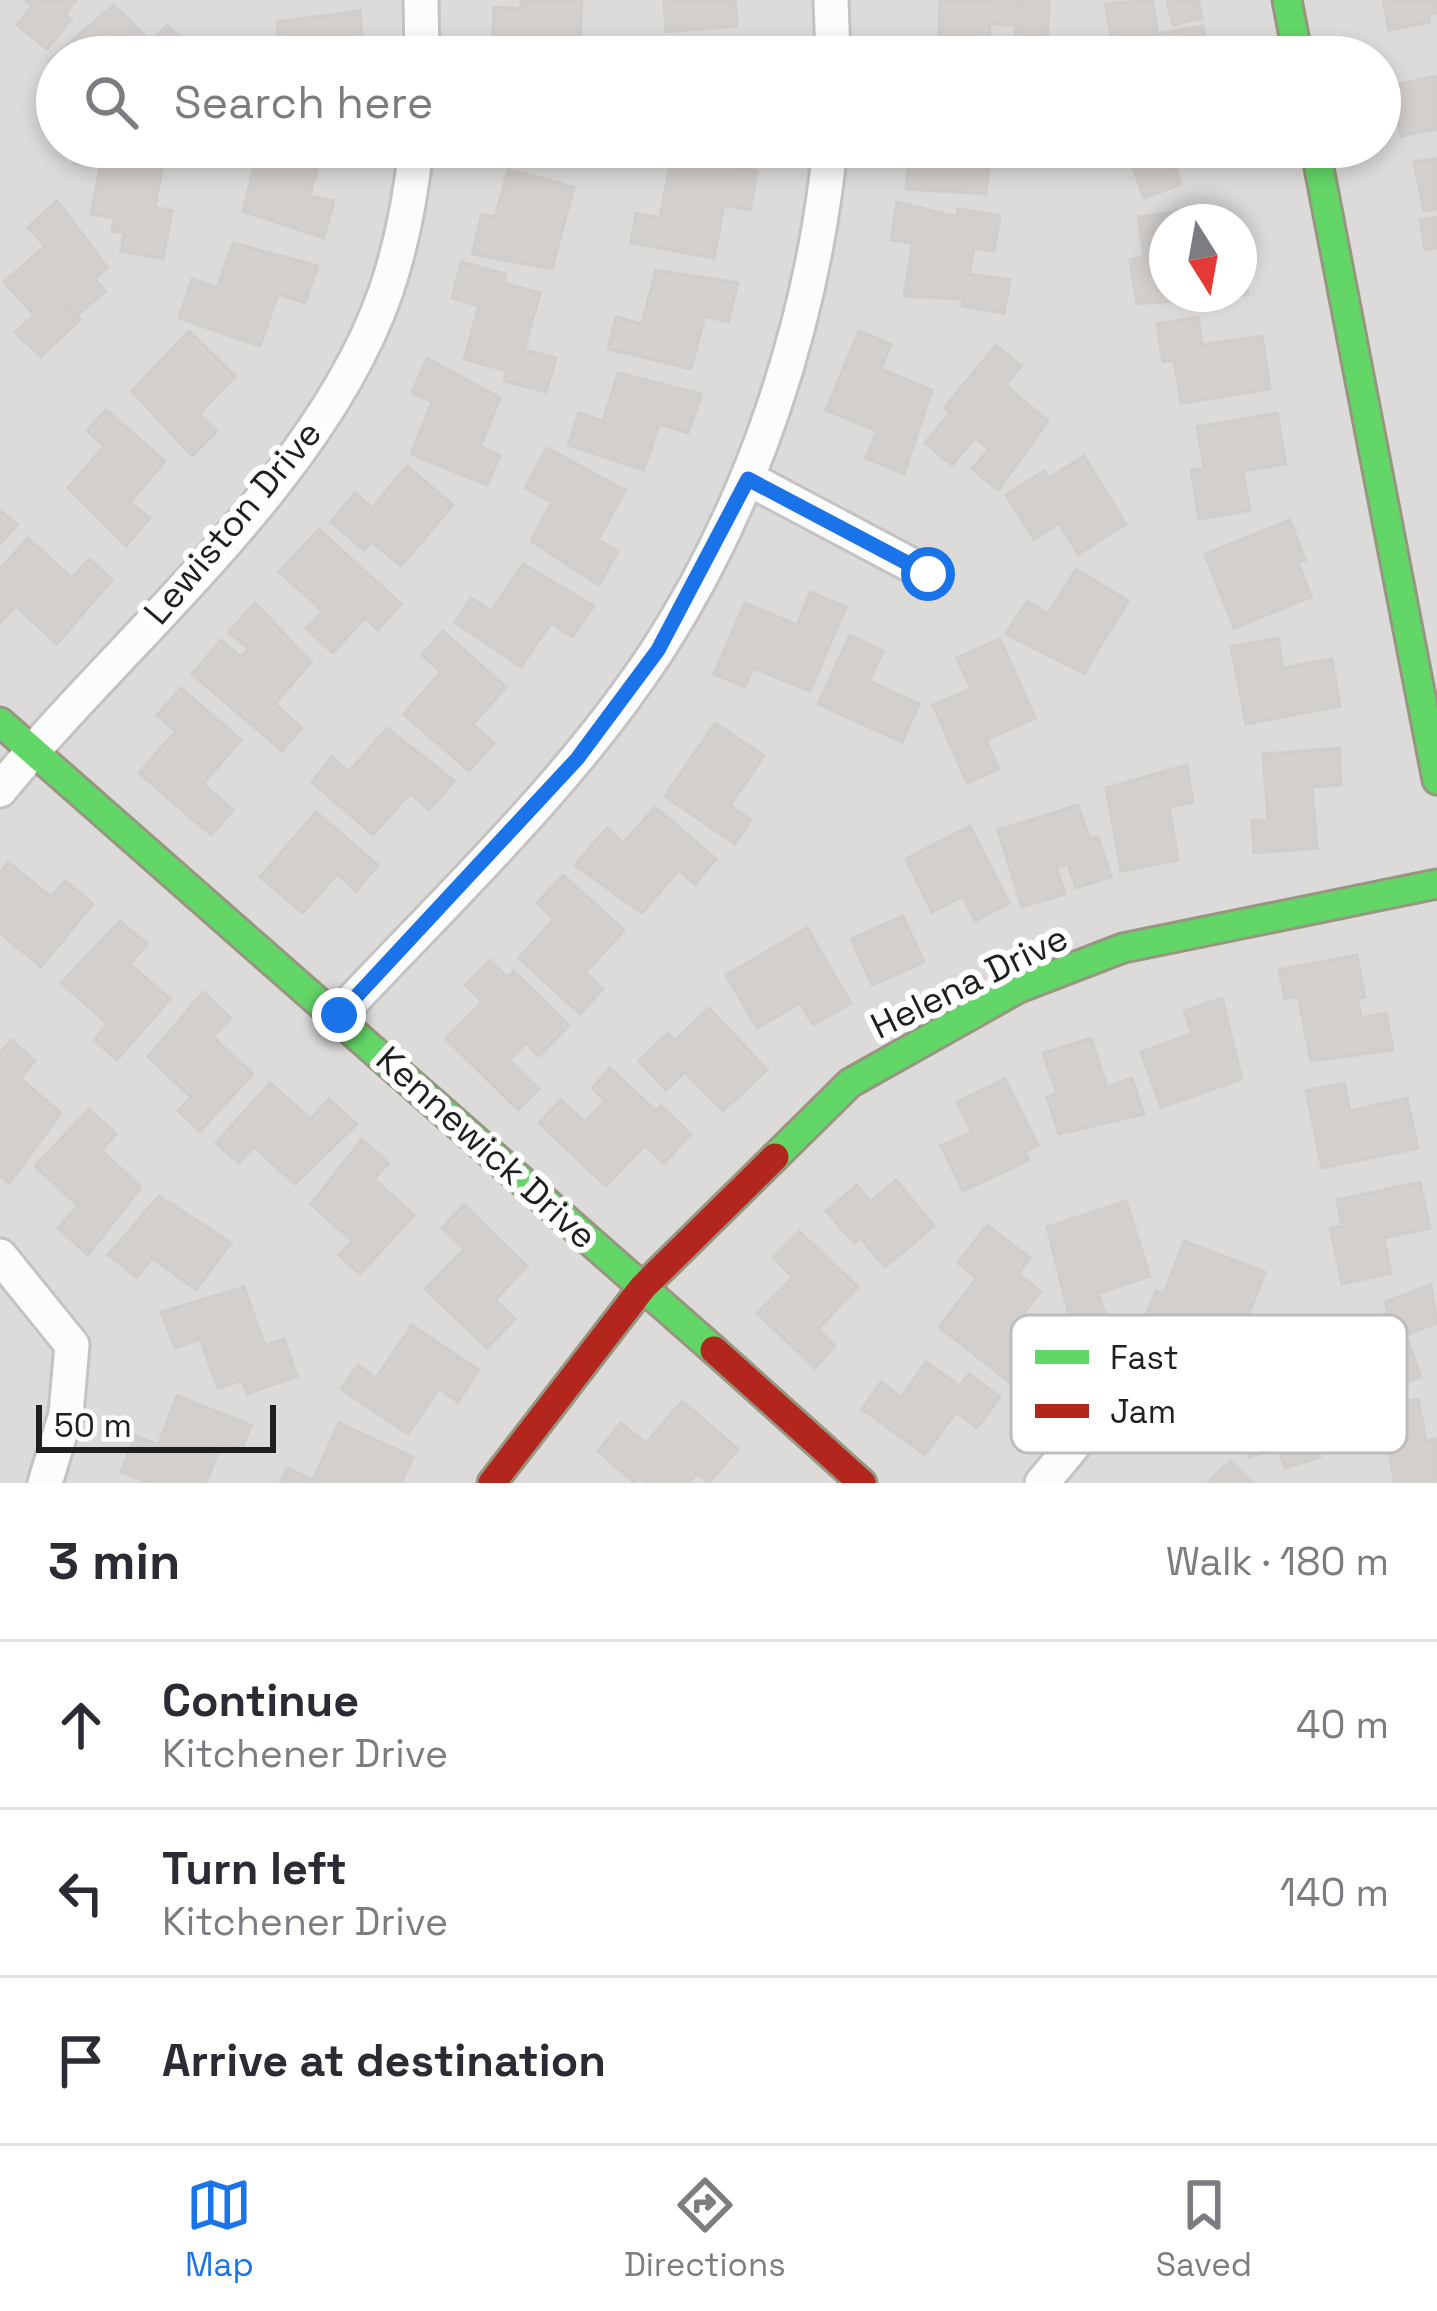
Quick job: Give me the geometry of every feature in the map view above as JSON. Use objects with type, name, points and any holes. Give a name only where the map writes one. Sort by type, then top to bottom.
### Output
[{"type":"street","points":[[421,0],[422,36]]},
{"type":"street","points":[[830,0],[832,36]]},
{"type":"street","points":[[1287,0],[1294,36]]},
{"type":"street","name":"Lewiston Drive","points":[[0,790],[242,521],[324,414],[386,293],[414,168]]},
{"type":"street","points":[[339,1015],[577,759],[658,650],[748,479],[820,244],[828,168]]},
{"type":"street","points":[[1319,168],[1437,780]]},
{"type":"street","points":[[748,479],[928,574]]},
{"type":"street","name":"Kennewick Drive","points":[[0,722],[339,1015],[862,1483]]},
{"type":"street","name":"Helena Drive","points":[[492,1483],[644,1287],[850,1083],[934,1031],[1019,988],[1123,948],[1437,884]]},
{"type":"street","points":[[0,1256],[72,1345],[66,1414],[45,1483]]},
{"type":"street","points":[[1042,1483],[1067,1453]]},
{"type":"shaded area","points":[[0,0],[1437,0],[1437,1483],[0,1483]]},
{"type":"building","points":[[25,0],[76,0],[65,14],[71,19],[57,36],[36,36],[36,40],[17,25],[32,6]]},
{"type":"building","points":[[521,0],[582,0],[580,36],[493,36],[494,7],[521,9]]},
{"type":"building","points":[[664,0],[735,0],[737,26],[666,32]]},
{"type":"building","points":[[940,0],[1049,2],[1048,36],[1016,36],[1016,25],[990,24],[989,36],[939,36]]},
{"type":"building","points":[[1152,0],[1158,34],[1203,26],[1205,36],[1111,36],[1105,4]]},
{"type":"building","points":[[1167,0],[1198,0],[1202,18],[1173,25]]},
{"type":"building","points":[[1383,0],[1437,0],[1437,13],[1428,15],[1430,22],[1389,30]]},
{"type":"building","points":[[114,5],[145,36],[77,36]]},
{"type":"building","points":[[360,11],[362,36],[278,36],[277,22]]},
{"type":"building","points":[[167,25],[178,36],[157,36]]},
{"type":"building","points":[[1437,76],[1437,129],[1401,136],[1401,84]]},
{"type":"building","points":[[1437,158],[1437,209],[1424,211],[1414,162]]},
{"type":"building","points":[[100,168],[162,168],[155,207],[172,211],[163,259],[121,251],[124,233],[112,231],[114,218],[91,214]]},
{"type":"building","points":[[254,168],[317,168],[310,196],[334,201],[324,238],[243,211]]},
{"type":"building","points":[[670,168],[757,171],[750,210],[724,205],[714,258],[631,243],[636,213],[660,218]]},
{"type":"building","points":[[908,168],[989,168],[986,194],[906,189]]},
{"type":"building","points":[[1133,168],[1175,168],[1181,184],[1144,198]]},
{"type":"building","points":[[508,170],[574,187],[552,269],[472,254],[482,214],[495,217]]},
{"type":"building","points":[[57,201],[107,267],[95,279],[105,291],[79,314],[65,305],[80,320],[41,356],[15,333],[34,315],[4,282],[45,246],[28,227]]},
{"type":"building","points":[[897,202],[957,217],[958,209],[1000,216],[994,251],[974,248],[969,274],[1010,280],[1004,313],[962,306],[963,299],[904,296],[913,243],[891,240]]},
{"type":"building","points":[[1149,215],[1149,303],[1137,304],[1130,260],[1144,257],[1138,217]]},
{"type":"building","points":[[1437,217],[1437,248],[1425,250],[1420,220]]},
{"type":"building","points":[[233,243],[318,266],[305,303],[278,294],[260,346],[179,318],[192,279],[217,288]]},
{"type":"building","points":[[461,262],[506,274],[503,283],[540,293],[524,350],[556,358],[546,392],[504,381],[507,371],[464,359],[479,306],[452,298]]},
{"type":"building","points":[[656,270],[738,283],[728,322],[705,316],[691,369],[608,349],[616,317],[642,324]]},
{"type":"building","points":[[1198,317],[1202,345],[1262,336],[1270,389],[1181,403],[1174,360],[1163,362],[1157,324]]},
{"type":"building","points":[[189,331],[235,376],[199,414],[217,431],[192,456],[132,391]]},
{"type":"building","points":[[859,331],[891,344],[881,369],[932,390],[904,474],[866,458],[877,431],[826,410]]},
{"type":"building","points":[[996,345],[1021,366],[1005,385],[1048,421],[998,490],[972,469],[989,449],[975,438],[952,465],[925,443],[950,413],[944,408]]},
{"type":"building","points":[[427,358],[500,398],[480,447],[500,455],[487,485],[411,454],[432,402],[412,393]]},
{"type":"building","points":[[618,373],[702,394],[688,433],[659,424],[644,470],[568,445],[579,413],[603,421]]},
{"type":"building","points":[[106,410],[165,461],[130,502],[150,518],[126,546],[68,488],[104,446],[87,431]]},
{"type":"building","points":[[1277,413],[1286,464],[1243,471],[1250,510],[1199,519],[1191,470],[1204,468],[1197,427]]},
{"type":"building","points":[[547,448],[625,490],[598,540],[618,551],[599,585],[531,541],[552,502],[525,488]]},
{"type":"building","points":[[1084,456],[1126,524],[1078,554],[1059,523],[1034,539],[1006,495],[1044,471],[1049,478]]},
{"type":"building","points":[[407,466],[453,505],[401,566],[371,541],[364,550],[331,522],[355,493],[372,508]]},
{"type":"building","points":[[0,510],[17,525],[0,544]]},
{"type":"building","points":[[1290,520],[1305,560],[1298,562],[1311,597],[1234,628],[1205,554]]},
{"type":"building","points":[[319,529],[401,604],[378,630],[365,618],[333,653],[306,629],[323,611],[279,572]]},
{"type":"building","points":[[28,538],[72,578],[89,559],[112,580],[57,644],[16,606],[0,623],[0,569]]},
{"type":"building","points":[[523,564],[594,606],[572,637],[551,623],[521,667],[455,622],[471,598],[491,611]]},
{"type":"building","points":[[1076,569],[1128,601],[1084,673],[1006,634],[1027,601],[1048,614]]},
{"type":"building","points":[[810,592],[846,607],[810,691],[753,668],[745,687],[714,674],[745,603],[797,625]]},
{"type":"building","points":[[255,603],[311,662],[275,704],[302,728],[282,751],[192,674],[221,640],[241,657],[249,649],[229,632]]},
{"type":"building","points":[[443,631],[506,687],[473,724],[494,743],[469,771],[404,714],[441,672],[422,655]]},
{"type":"building","points":[[850,635],[883,651],[869,681],[919,704],[902,742],[818,704]]},
{"type":"building","points":[[1278,638],[1283,668],[1332,659],[1340,706],[1246,724],[1231,647]]},
{"type":"building","points":[[1000,639],[1035,718],[986,740],[999,769],[967,783],[933,705],[971,689],[957,658]]},
{"type":"building","points":[[181,688],[241,740],[203,784],[233,810],[211,835],[139,773],[176,731],[157,715]]},
{"type":"building","points":[[715,723],[764,756],[730,806],[751,820],[735,844],[665,796]]},
{"type":"building","points":[[387,728],[454,781],[429,810],[410,793],[373,835],[312,782],[332,757],[349,772]]},
{"type":"building","points":[[1339,748],[1341,785],[1312,787],[1317,848],[1254,853],[1252,821],[1268,820],[1263,754]]},
{"type":"building","points":[[1187,765],[1193,802],[1169,807],[1178,860],[1121,871],[1106,788]]},
{"type":"building","points":[[1078,805],[1090,840],[1098,837],[1111,877],[1076,888],[1068,864],[1056,867],[1065,894],[1022,907],[998,830]]},
{"type":"building","points":[[655,807],[716,859],[695,884],[679,870],[642,913],[575,865],[607,828],[623,843]]},
{"type":"building","points":[[316,812],[378,865],[356,891],[337,874],[303,913],[260,877]]},
{"type":"building","points":[[970,826],[1009,903],[975,921],[963,896],[932,912],[906,859]]},
{"type":"building","points":[[8,862],[51,897],[65,881],[93,904],[41,967],[0,933],[0,873]]},
{"type":"building","points":[[563,875],[624,930],[585,973],[603,989],[580,1014],[519,958],[554,919],[537,903]]},
{"type":"building","points":[[903,916],[924,962],[872,985],[851,939]]},
{"type":"building","points":[[120,921],[147,944],[130,964],[170,999],[117,1060],[94,1040],[108,1024],[61,983]]},
{"type":"building","points":[[807,928],[851,1003],[813,1025],[800,1003],[757,1028],[726,975]]},
{"type":"building","points":[[1357,955],[1365,997],[1358,999],[1361,1018],[1386,1013],[1393,1050],[1311,1061],[1298,996],[1285,999],[1279,970]]},
{"type":"building","points":[[490,960],[507,977],[514,971],[569,1025],[539,1056],[526,1043],[509,1060],[539,1089],[518,1110],[446,1039],[482,1002],[465,985]]},
{"type":"building","points":[[203,992],[231,1018],[213,1037],[253,1074],[200,1131],[178,1111],[191,1097],[148,1057]]},
{"type":"building","points":[[1222,998],[1242,1079],[1161,1107],[1141,1052],[1192,1034],[1184,1011]]},
{"type":"building","points":[[709,1008],[767,1070],[723,1111],[685,1072],[666,1090],[639,1061],[668,1033],[675,1040]]},
{"type":"building","points":[[1091,1038],[1107,1087],[1132,1078],[1144,1114],[1059,1134],[1047,1097],[1057,1094],[1043,1053]]},
{"type":"building","points":[[11,1040],[35,1061],[20,1078],[61,1113],[9,1183],[0,1176],[0,1053]]},
{"type":"building","points":[[610,1068],[656,1111],[661,1106],[691,1134],[664,1163],[645,1145],[606,1186],[539,1123],[561,1100],[585,1122],[605,1101],[592,1088]]},
{"type":"building","points":[[1005,1079],[1038,1145],[1025,1152],[1029,1160],[963,1191],[941,1146],[972,1132],[957,1102]]},
{"type":"building","points":[[270,1083],[311,1119],[329,1099],[357,1124],[295,1184],[254,1147],[239,1163],[216,1143]]},
{"type":"building","points":[[1344,1083],[1350,1111],[1407,1098],[1418,1148],[1322,1168],[1306,1091]]},
{"type":"building","points":[[89,1109],[116,1134],[101,1150],[141,1187],[88,1255],[58,1228],[78,1206],[35,1166]]},
{"type":"building","points":[[362,1139],[389,1163],[374,1179],[414,1215],[360,1274],[339,1255],[352,1241],[311,1204]]},
{"type":"building","points":[[896,1180],[934,1226],[885,1267],[860,1238],[854,1243],[826,1211],[857,1185],[870,1202]]},
{"type":"building","points":[[1420,1182],[1430,1228],[1384,1238],[1391,1273],[1342,1284],[1330,1228],[1342,1226],[1337,1200]]},
{"type":"building","points":[[159,1196],[231,1243],[196,1290],[152,1258],[137,1277],[108,1255]]},
{"type":"building","points":[[1126,1201],[1150,1276],[1098,1293],[1106,1315],[1069,1315],[1047,1227]]},
{"type":"building","points":[[464,1205],[527,1266],[495,1300],[515,1319],[487,1348],[425,1289],[464,1249],[442,1228]]},
{"type":"building","points":[[987,1225],[1030,1258],[1018,1274],[1041,1291],[1022,1315],[1011,1315],[1008,1381],[939,1327],[977,1278],[958,1263]]},
{"type":"building","points":[[799,1231],[858,1287],[818,1329],[835,1346],[815,1368],[757,1313],[793,1277],[773,1258]]},
{"type":"building","points":[[1184,1241],[1265,1272],[1248,1315],[1146,1315],[1156,1291],[1164,1294]]},
{"type":"building","points":[[1431,1285],[1437,1323],[1407,1335],[1407,1315],[1383,1315],[1388,1313],[1385,1302]]},
{"type":"building","points":[[244,1287],[265,1346],[284,1339],[297,1376],[247,1394],[242,1380],[218,1388],[200,1339],[175,1348],[161,1312]]},
{"type":"building","points":[[412,1325],[479,1370],[458,1402],[439,1389],[408,1434],[341,1389],[358,1365],[376,1378]]},
{"type":"building","points":[[1407,1338],[1421,1377],[1407,1382]]},
{"type":"building","points":[[926,1362],[960,1386],[969,1374],[1000,1397],[977,1428],[956,1412],[925,1455],[862,1409],[881,1382],[901,1397]]},
{"type":"building","points":[[177,1396],[251,1425],[241,1452],[221,1444],[206,1483],[150,1483],[121,1472],[135,1436],[158,1445]]},
{"type":"building","points":[[1418,1399],[1426,1441],[1437,1439],[1437,1483],[1395,1483],[1389,1453],[1407,1453],[1407,1401]]},
{"type":"building","points":[[682,1401],[738,1449],[709,1483],[697,1473],[689,1483],[645,1483],[639,1478],[635,1483],[598,1451],[621,1423],[646,1443]]},
{"type":"building","points":[[339,1423],[413,1457],[401,1483],[280,1483],[287,1468],[313,1480]]},
{"type":"building","points":[[1280,1453],[1319,1453],[1320,1457],[1285,1468]]},
{"type":"building","points":[[1230,1461],[1253,1483],[1208,1483]]},
{"type":"traffic: fast","points":[[1287,0],[1294,36]]},
{"type":"traffic: fast","points":[[1319,168],[1437,780]]},
{"type":"traffic: fast","points":[[0,722],[714,1350]]},
{"type":"traffic: fast","points":[[775,1157],[850,1083],[1019,988],[1123,948],[1437,884]]},
{"type":"traffic: jam","points":[[492,1483],[643,1287],[775,1157]]},
{"type":"traffic: jam","points":[[714,1350],[862,1483]]},
{"type":"route","points":[[339,1015],[577,759],[658,650],[748,479],[928,574]]}]
